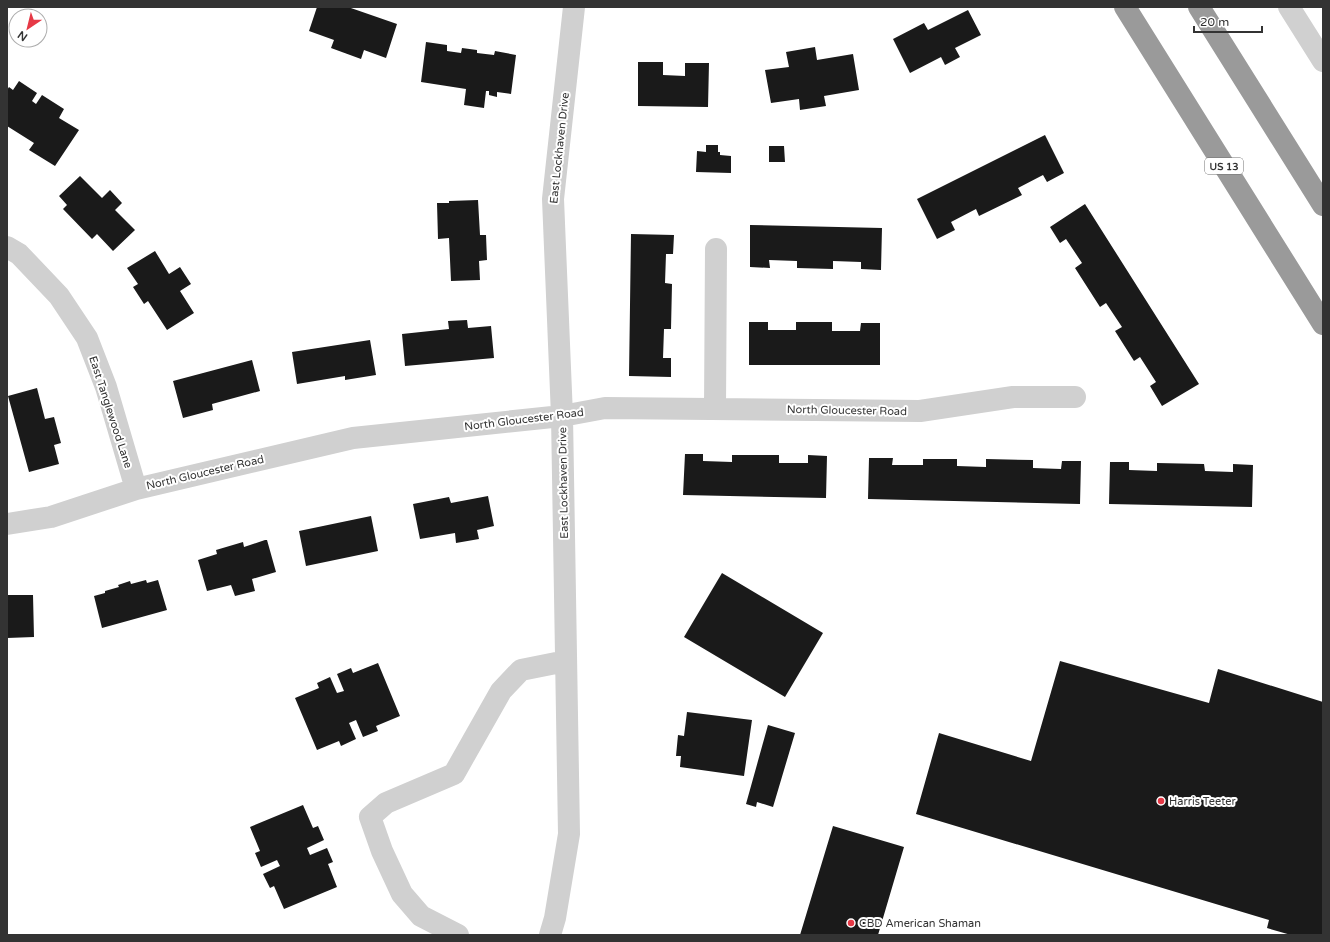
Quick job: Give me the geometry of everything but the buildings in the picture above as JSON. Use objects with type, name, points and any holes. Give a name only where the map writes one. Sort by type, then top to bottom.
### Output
[{"type":"highway","name":"US 13","points":[[1125,7],[1323,324]]},
{"type":"highway","points":[[1199,7],[1323,205]]},
{"type":"street","name":"East Lockhaven Drive","points":[[550,935],[555,918],[569,834],[562,416],[553,199],[574,7]]},
{"type":"street","points":[[1289,7],[1323,61]]},
{"type":"street","name":"East Tanglewood Lane","points":[[7,247],[19,254],[59,296],[87,338],[106,387],[136,489]]},
{"type":"street","points":[[715,409],[716,249]]},
{"type":"street","name":"North Gloucester Road","points":[[7,524],[51,517],[136,489],[353,438],[562,416],[605,408],[920,411],[1013,397],[1075,397]]},
{"type":"street","points":[[458,935],[421,916],[402,894],[382,851],[370,817],[386,803],[454,774],[501,691],[522,670],[566,661]]},
{"type":"place","name":"Harris Teeter","points":[[1161,801]]},
{"type":"place","name":"CBD American Shaman","points":[[851,923]]}]
